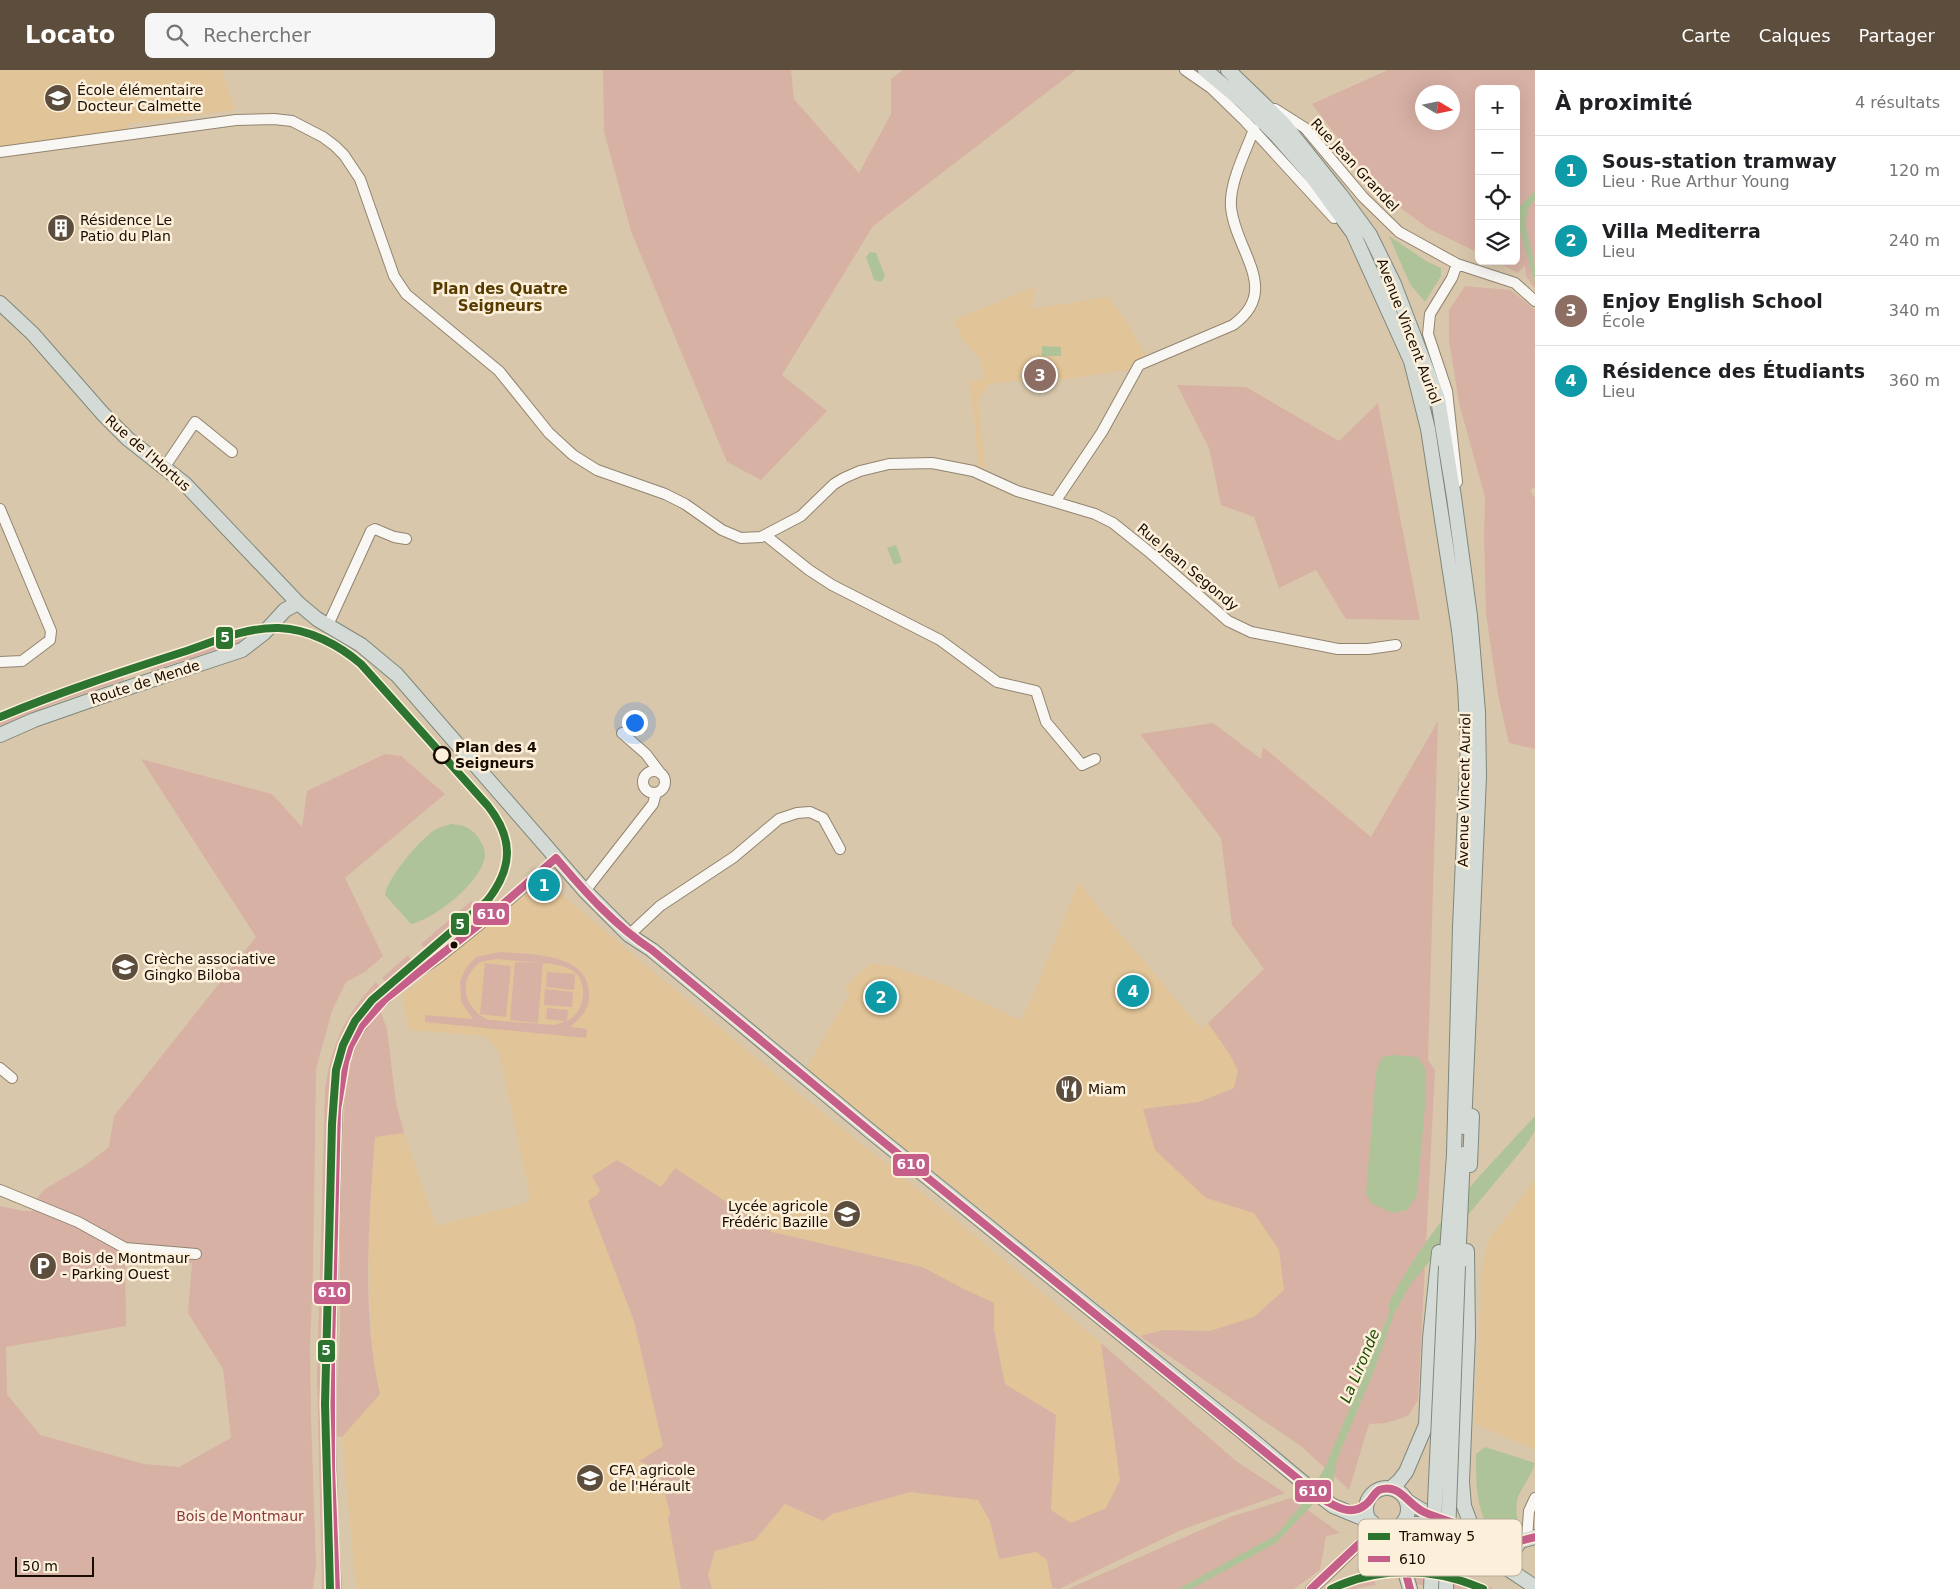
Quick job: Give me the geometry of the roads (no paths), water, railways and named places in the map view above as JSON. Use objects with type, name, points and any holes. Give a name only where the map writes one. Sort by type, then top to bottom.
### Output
[{"type":"main road","name":"Avenue Vincent Auriol","points":[[1205,70],[1265,123],[1310,174],[1353,233],[1411,361],[1428,429],[1459,630],[1467,714],[1468,767],[1454,1154],[1443,1248]]},
{"type":"main road","name":"Avenue Vincent Auriol","points":[[1228,70],[1284,124],[1370,235],[1394,284],[1438,399],[1470,616],[1478,712],[1479,767],[1462,1195],[1464,1223],[1452,1266]]},
{"type":"main road","name":"Rue de l'Hortus","points":[[0,303],[32,333],[103,414],[128,439],[185,484],[298,603]]},
{"type":"main road","points":[[298,603],[317,619],[361,645],[397,675],[585,891],[629,934],[652,950],[870,1131],[1258,1445],[1290,1473],[1324,1500],[1362,1519]]},
{"type":"main road","name":"Route de Mende","points":[[0,735],[34,720],[242,650],[264,633],[285,610],[298,603]]},
{"type":"main road","points":[[1469,1519],[1464,1506],[1462,1482],[1468,1335],[1464,1223],[1469,1180],[1476,1014],[1475,881]]},
{"type":"main road","points":[[1443,1248],[1452,1266],[1447,1519]]},
{"type":"main road","points":[[1391,1488],[1406,1472],[1426,1426],[1430,1338],[1443,1248]]},
{"type":"main road","points":[[1436,1519],[1452,1266]]},
{"type":"main road","points":[[1345,1511],[1361,1508],[1367,1504],[1379,1489],[1391,1488],[1398,1490],[1407,1501],[1427,1514],[1440,1519]]},
{"type":"main road","points":[[1405,1519],[1407,1515],[1407,1501]]},
{"type":"main road","points":[[1367,1504],[1368,1517],[1370,1519]]},
{"type":"main road","points":[[1406,1576],[1410,1589]]},
{"type":"main road","points":[[1431,1589],[1432,1576]]},
{"type":"main road","points":[[1446,1576],[1446,1589]]},
{"type":"main road","points":[[1519,1576],[1532,1587]]},
{"type":"street","name":"Avenue Vincent Auriol","points":[[1185,70],[1211,88],[1254,129],[1327,209],[1370,268]]},
{"type":"street","name":"Rue Jean Grandel","points":[[1261,101],[1305,128],[1363,197],[1399,232],[1458,264],[1515,283],[1535,301]]},
{"type":"street","points":[[0,152],[236,120],[274,118],[292,121],[323,137],[344,155],[360,179],[394,276],[406,294],[499,371],[560,444],[573,455],[598,470],[665,494],[686,504],[730,534],[748,538],[765,535],[832,585],[940,640],[997,682],[1036,691],[1046,722],[1082,765],[1095,759]]},
{"type":"street","points":[[1055,502],[1102,432],[1139,365],[1233,325],[1244,317],[1253,304],[1256,290],[1231,206],[1235,181],[1254,129]]},
{"type":"street","name":"Avenue Vincent Auriol","points":[[1458,264],[1452,278],[1430,314],[1428,334],[1447,391],[1456,463],[1462,556]]},
{"type":"street","points":[[164,468],[195,422],[232,452]]},
{"type":"street","name":"Rue Jean Segondy","points":[[765,535],[801,516],[834,484],[860,470],[889,464],[932,463],[973,471],[1017,491],[1095,514],[1113,523],[1228,621],[1251,632],[1338,649],[1368,649],[1396,645]]},
{"type":"street","points":[[0,509],[51,631],[50,640],[22,661],[0,662]]},
{"type":"street","points":[[328,625],[371,531],[374,529],[394,537],[406,539]]},
{"type":"street","points":[[585,891],[653,804],[656,793],[664,787],[665,780],[646,754],[622,733]]},
{"type":"street","points":[[656,793],[645,790],[643,779],[650,771],[661,774]]},
{"type":"street","points":[[629,934],[660,906],[734,857],[779,819],[797,813],[810,812],[823,818],[840,849]]},
{"type":"street","points":[[336,1589],[331,1513],[330,1393],[337,1110],[344,1064],[350,1046],[358,1032],[372,1012],[383,1001],[411,976],[442,956],[556,858]]},
{"type":"street","points":[[0,1068],[12,1078]]},
{"type":"street","points":[[0,1190],[78,1222],[125,1248],[196,1254]]},
{"type":"street","points":[[1531,1538],[1528,1519],[1534,1504]]},
{"type":"street","points":[[1311,1589],[1358,1545]]},
{"type":"tram line","name":"5","points":[[0,717],[45,699],[230,636],[267,628],[301,631],[323,639],[343,650],[361,664],[488,806],[502,830],[506,842],[506,865],[496,889],[487,901],[372,1000],[355,1021],[343,1045],[336,1070],[332,1124],[325,1404],[330,1589]]},
{"type":"tram line","name":"5","points":[[1331,1589],[1369,1576]]},
{"type":"tram line","name":"5","points":[[1445,1576],[1483,1589]]},
{"type":"place","name":"École élémentaire Docteur Calmette","points":[[58,98]]},
{"type":"place","name":"Résidence Le Patio du Plan","points":[[61,228]]},
{"type":"place","name":"Enjoy English School","points":[[1040,375]]},
{"type":"place","name":"Plan des 4 Seigneurs","points":[[442,755]]},
{"type":"place","name":"Sous-station tramway","points":[[544,885]]},
{"type":"place","name":"Crèche associative Gingko Biloba","points":[[125,967]]},
{"type":"place","name":"Résidence des Étudiants","points":[[1133,991]]},
{"type":"place","name":"Villa Mediterra","points":[[881,997]]},
{"type":"place","name":"Miam","points":[[1069,1089]]},
{"type":"place","name":"Lycée agricole Frédéric Bazille","points":[[847,1214]]},
{"type":"place","name":"Bois de Montmaur - Parking Ouest","points":[[43,1266]]},
{"type":"place","name":"CFA agricole de l'Hérault","points":[[590,1478]]},
{"type":"district","name":"Plan des Quatre Seigneurs","points":[[500,298]]},
{"type":"water label","name":"La Lironde","points":[[1360,1366]]},
{"type":"park label","name":"Bois de Montmaur","points":[[240,1516]]}]
